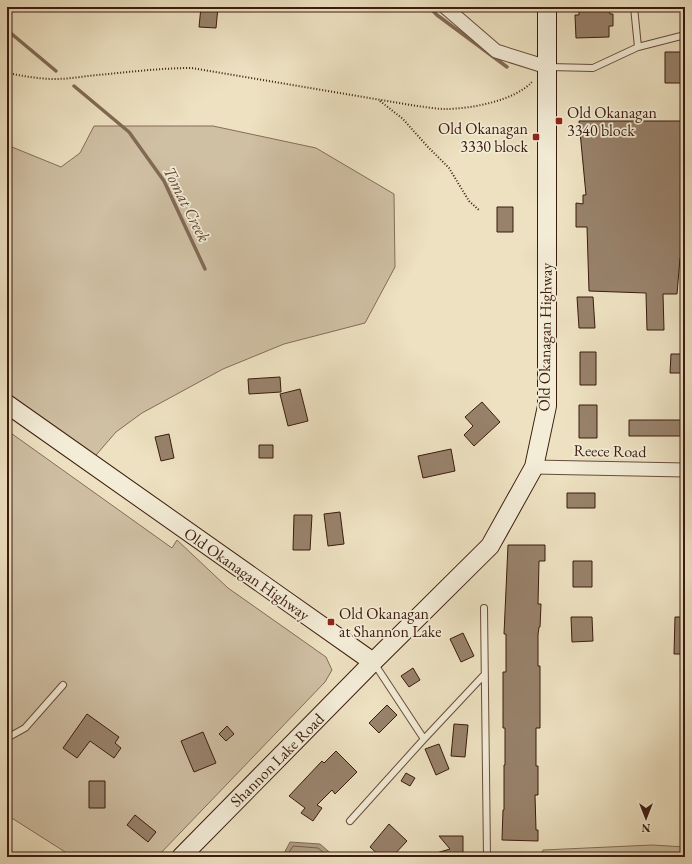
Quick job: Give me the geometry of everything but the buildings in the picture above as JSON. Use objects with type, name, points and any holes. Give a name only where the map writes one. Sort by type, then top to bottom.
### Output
[{"type":"main road","name":"Old Okanagan Highway","points":[[7,404],[373,662],[490,546],[534,467],[547,406],[546,7]]},
{"type":"main road","name":"Shannon Lake Road","points":[[181,857],[373,662]]},
{"type":"street","points":[[445,7],[496,51],[547,67]]},
{"type":"street","name":"Reece Road","points":[[534,467],[685,470]]},
{"type":"lane","points":[[634,7],[638,47]]},
{"type":"lane","points":[[547,67],[593,68],[638,47],[685,35]]},
{"type":"lane","points":[[484,608],[486,857]]},
{"type":"lane","points":[[373,662],[424,738]]},
{"type":"lane","points":[[350,821],[424,738],[484,675]]},
{"type":"lane","points":[[7,738],[25,728],[63,685]]},
{"type":"path","points":[[7,73],[36,78],[55,79],[169,68],[192,68],[379,100],[445,109],[473,106],[501,100],[527,88],[547,67]]},
{"type":"path","points":[[379,100],[403,119],[449,168],[469,201],[479,210]]},
{"type":"shaded area","points":[[94,126],[213,126],[316,148],[394,194],[395,267],[365,323],[284,344],[223,369],[142,413],[116,432],[90,462],[7,408],[7,145],[61,167],[80,153]]},
{"type":"shaded area","points":[[8,431],[172,548],[177,540],[228,588],[326,657],[332,670],[325,682],[157,857],[73,857],[7,815]]},
{"type":"shaded area","points":[[652,845],[685,847],[685,857],[540,857],[543,850]]},
{"type":"water","points":[[290,842],[320,844],[335,857],[282,857]]},
{"type":"waterway","points":[[429,7],[437,15],[507,67]]},
{"type":"waterway","name":"Tomat Creek","points":[[7,30],[56,71]]},
{"type":"waterway","name":"Tomat Creek","points":[[74,86],[129,132],[164,181],[205,269]]},
{"type":"place","name":"Old Okanagan 3340 block","points":[[559,121]]},
{"type":"place","name":"Old Okanagan 3330 block","points":[[536,137]]},
{"type":"place","name":"Old Okanagan at Shannon Lake","points":[[331,622]]}]
